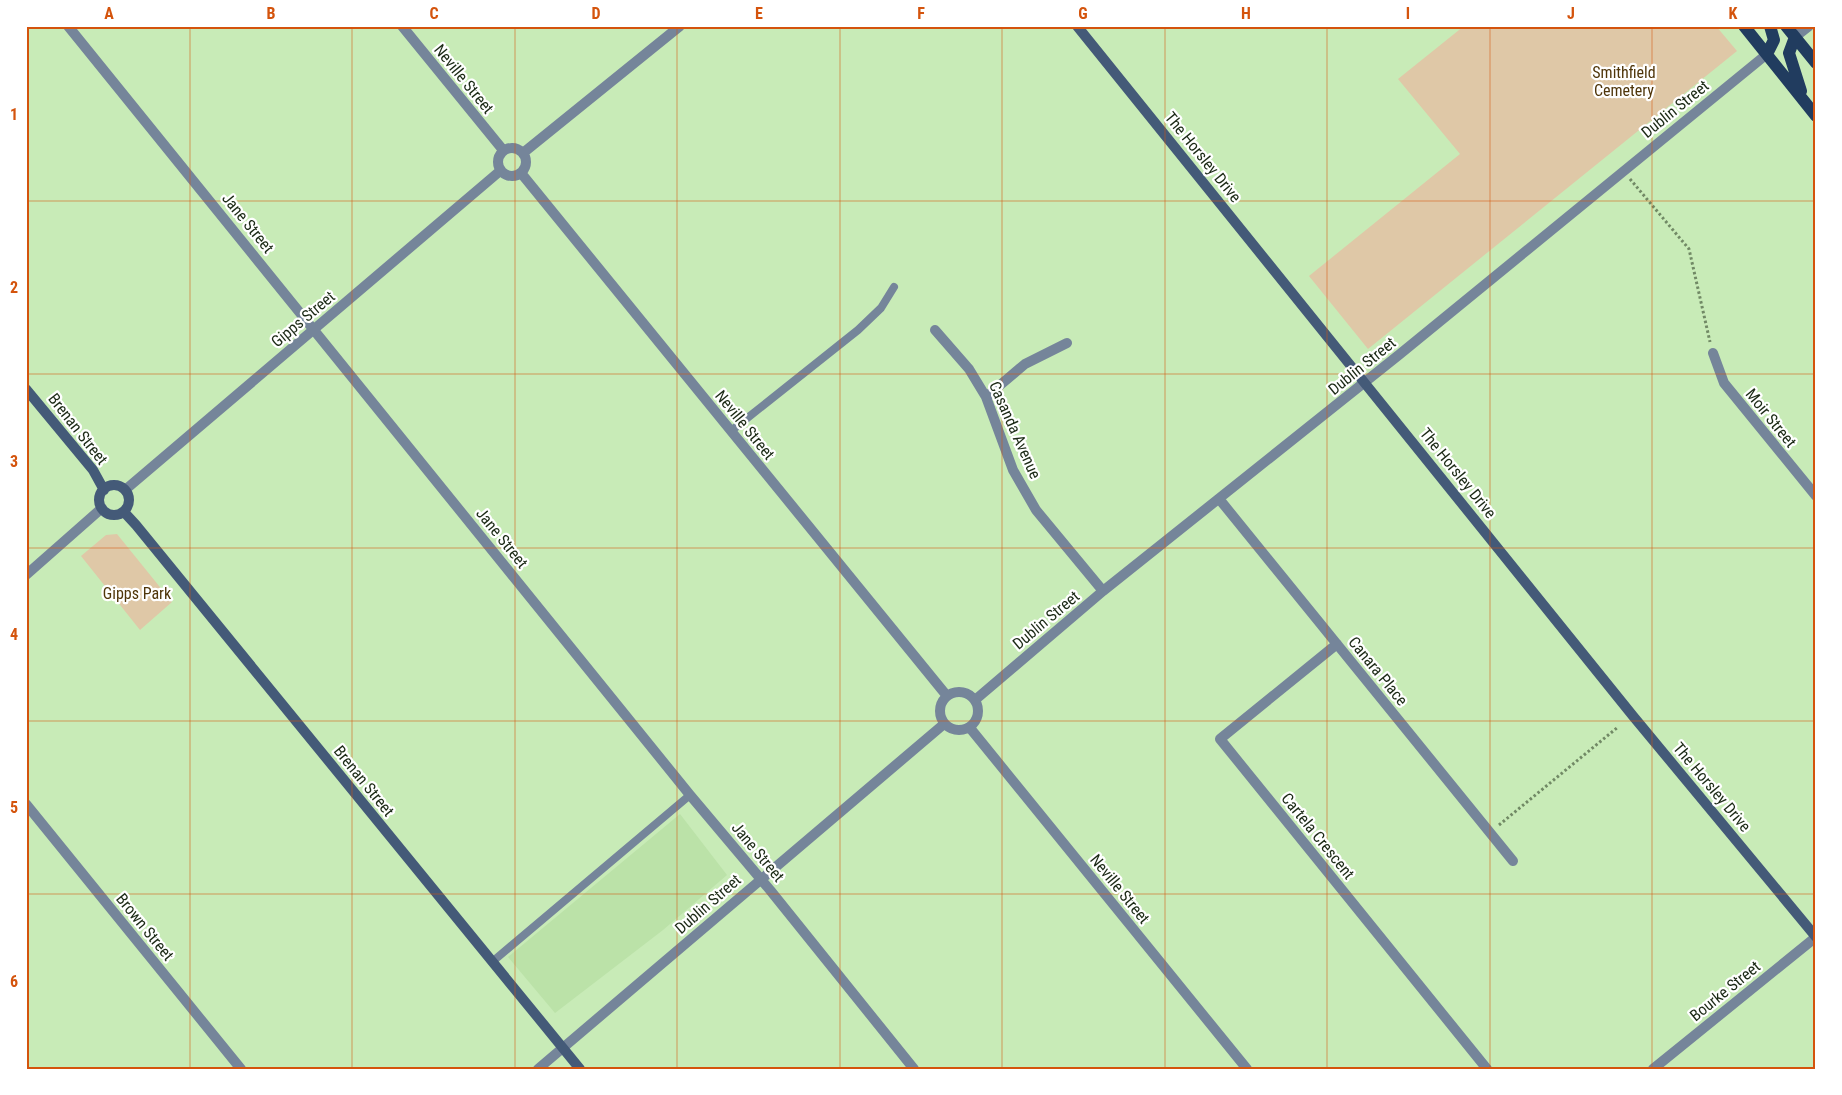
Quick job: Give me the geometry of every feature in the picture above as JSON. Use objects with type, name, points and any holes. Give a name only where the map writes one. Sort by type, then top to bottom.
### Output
[{"type":"main road","name":"The Horsley Drive","points":[[1077,26],[1366,382],[1633,716],[1816,937]]},
{"type":"main road","points":[[1744,26],[1816,116]]},
{"type":"main road","points":[[1766,54],[1774,40],[1770,26]]},
{"type":"main road","points":[[1786,26],[1816,63]]},
{"type":"main road","points":[[1795,37],[1789,53],[1804,101]]},
{"type":"main road","name":"Brenan Street","points":[[26,389],[93,470],[104,490]]},
{"type":"main road","points":[[114,485],[125,490],[129,503],[124,512],[112,515],[102,508],[100,502],[104,490],[114,485]]},
{"type":"main road","name":"Brenan Street","points":[[124,512],[136,524],[580,1069]]},
{"type":"street","name":"Jane Street","points":[[68,26],[914,1069]]},
{"type":"street","name":"Neville Street","points":[[402,26],[503,150]]},
{"type":"street","points":[[523,154],[680,26]]},
{"type":"street","points":[[1795,37],[1808,26]]},
{"type":"street","name":"Dublin Street","points":[[975,700],[1104,591],[1366,382],[1766,54]]},
{"type":"street","points":[[514,148],[523,154],[526,162],[521,173],[511,176],[500,171],[498,160],[503,150],[514,148]]},
{"type":"street","name":"Gipps Street","points":[[125,490],[500,171]]},
{"type":"street","name":"Neville Street","points":[[521,173],[947,696]]},
{"type":"street","name":"Casanda Avenue","points":[[935,330],[970,369],[986,397],[1013,470],[1036,510],[1104,591]]},
{"type":"street","points":[[986,397],[1025,364],[1067,342]]},
{"type":"street","name":"Moir Street","points":[[1713,353],[1724,383],[1816,496]]},
{"type":"street","name":"Canara Place","points":[[1220,500],[1513,861]]},
{"type":"street","points":[[26,575],[102,508]]},
{"type":"street","name":"Cartela Crescent","points":[[1337,644],[1220,738],[1487,1069]]},
{"type":"street","points":[[960,692],[968,694],[975,700],[978,716],[970,728],[959,732],[951,730],[944,724],[940,717],[941,704],[947,696],[960,692]]},
{"type":"street","name":"Dublin Street","points":[[538,1069],[944,724]]},
{"type":"street","name":"Neville Street","points":[[970,728],[1247,1069]]},
{"type":"street","name":"Brown Street","points":[[26,804],[241,1069]]},
{"type":"street","name":"Bourke Street","points":[[1653,1069],[1816,937]]},
{"type":"lane","points":[[731,431],[858,330],[882,308],[894,287]]},
{"type":"lane","points":[[492,962],[690,795]]},
{"type":"path","points":[[1624,171],[1688,249],[1713,353]]},
{"type":"path","points":[[1490,833],[1618,728]]},
{"type":"shaded area","points":[[680,814],[727,875],[663,930],[555,1013],[508,957]]},
{"type":"green space","name":"Smithfield Cemetery","points":[[1464,26],[1716,26],[1737,51],[1368,349],[1309,276],[1460,154],[1398,79]]},
{"type":"green space","name":"Gipps Park","points":[[117,534],[172,602],[140,630],[81,556],[106,535]]}]
